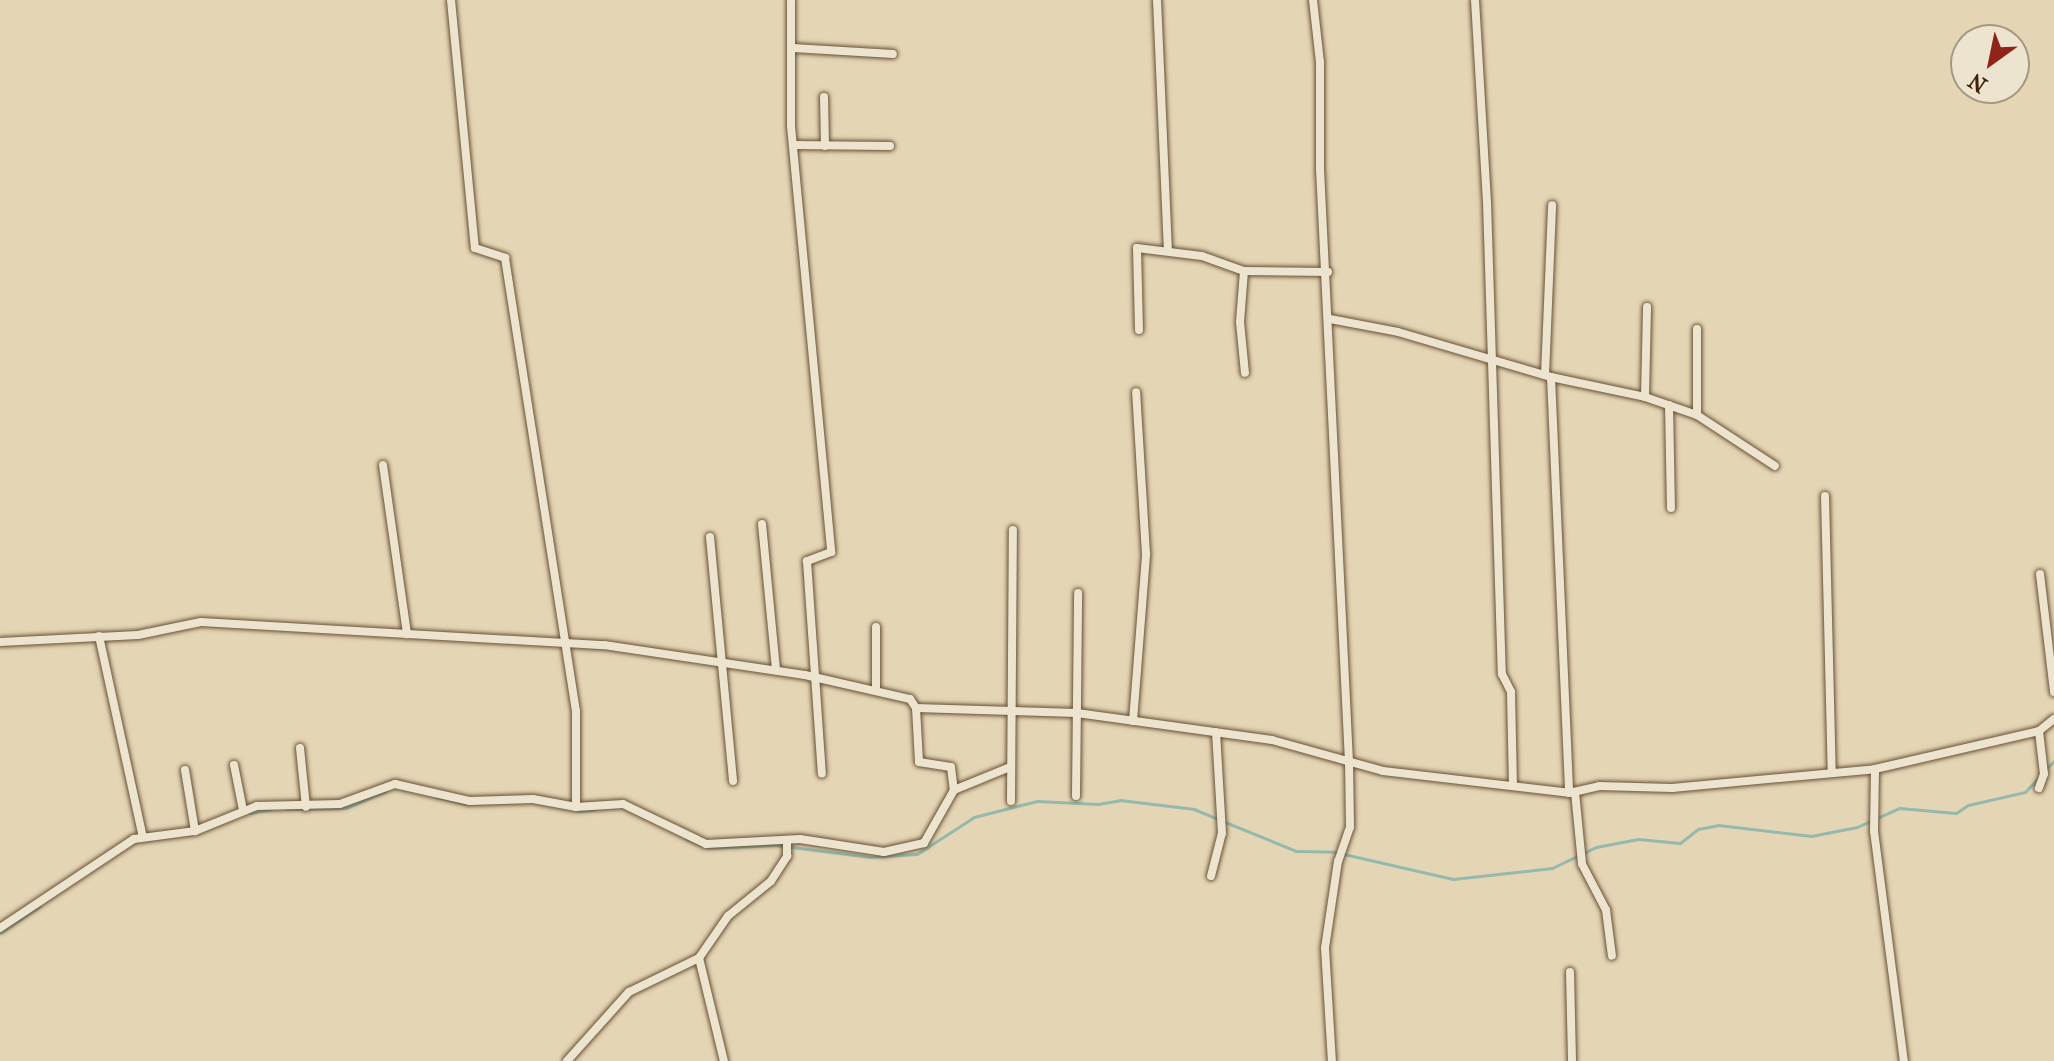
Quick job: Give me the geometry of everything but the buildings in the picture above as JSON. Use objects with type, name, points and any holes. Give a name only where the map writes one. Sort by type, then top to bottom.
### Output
[{"type":"street","points":[[451,0],[475,248],[505,258],[561,643],[576,711],[576,807]]},
{"type":"street","points":[[791,0],[793,145],[831,552],[807,561],[822,773]]},
{"type":"street","points":[[1157,0],[1168,251]]},
{"type":"street","points":[[1313,0],[1349,761],[1345,847],[1338,861],[1325,948],[1332,1061]]},
{"type":"street","points":[[1475,0],[1493,357],[1502,674],[1511,692],[1513,786]]},
{"type":"street","points":[[793,48],[893,54]]},
{"type":"street","points":[[824,97],[825,146]]},
{"type":"street","points":[[793,145],[890,146]]},
{"type":"street","points":[[1552,205],[1548,376],[1572,792],[1582,864],[1602,897],[1612,956]]},
{"type":"street","points":[[1139,330],[1136,250],[1202,256],[1244,271],[1328,272]]},
{"type":"street","points":[[1244,271],[1240,322],[1245,373]]},
{"type":"street","points":[[1645,397],[1647,307]]},
{"type":"street","points":[[1330,319],[1493,357],[1548,376],[1645,397],[1697,415],[1775,466]]},
{"type":"street","points":[[1697,329],[1697,415]]},
{"type":"street","points":[[1133,721],[1146,554],[1136,392]]},
{"type":"street","points":[[1669,405],[1671,508]]},
{"type":"street","points":[[383,465],[407,634]]},
{"type":"street","points":[[1825,496],[1832,773]]},
{"type":"street","points":[[762,524],[776,670]]},
{"type":"street","points":[[1011,801],[1013,530]]},
{"type":"street","points":[[710,537],[733,781]]},
{"type":"street","points":[[2040,574],[2054,692]]},
{"type":"street","points":[[1076,796],[1078,593]]},
{"type":"street","points":[[0,642],[138,635],[201,622],[561,643],[776,670],[910,699],[916,708],[919,762],[951,767],[954,790],[931,834],[915,847],[862,851],[787,840],[706,844],[623,804],[576,807],[533,799],[455,800],[395,784],[351,802],[306,807],[279,804],[243,810],[195,831],[143,837],[123,843],[0,928]]},
{"type":"street","points":[[876,627],[876,690]]},
{"type":"street","points":[[99,636],[143,837]]},
{"type":"street","points":[[916,708],[1077,713],[1308,748],[1383,771],[1572,792],[1875,769],[2039,731],[2054,719]]},
{"type":"street","points":[[2039,731],[2044,770],[2039,788]]},
{"type":"street","points":[[1211,876],[1222,833],[1216,732]]},
{"type":"street","points":[[300,748],[306,807]]},
{"type":"street","points":[[234,765],[243,810]]},
{"type":"street","points":[[954,790],[1010,767]]},
{"type":"street","points":[[1875,769],[1874,831],[1904,1061]]},
{"type":"street","points":[[185,770],[195,831]]},
{"type":"street","points":[[567,1061],[629,992],[699,958],[728,916],[771,881],[787,856],[787,840]]},
{"type":"street","points":[[699,958],[724,1061]]},
{"type":"street","points":[[1570,972],[1572,1061]]},
{"type":"waterway","points":[[2045,770],[2054,761]]},
{"type":"waterway","points":[[1225,822],[1296,851],[1335,852],[1453,879],[1552,868],[1596,847],[1638,839],[1680,843],[1698,829],[1718,825],[1811,836],[1857,827],[1899,808],[1956,813],[1968,805],[2025,792],[2040,776]]},
{"type":"waterway","points":[[286,809],[346,808],[386,791]]},
{"type":"waterway","points":[[436,797],[467,804]]},
{"type":"waterway","points":[[686,839],[709,848],[775,845],[870,857],[917,854],[974,817],[1037,801],[1098,804],[1120,800],[1194,809],[1218,819]]},
{"type":"waterway","points":[[250,813],[270,810]]},
{"type":"waterway","points":[[578,811],[594,810]]},
{"type":"waterway","points":[[0,933],[40,906]]}]
